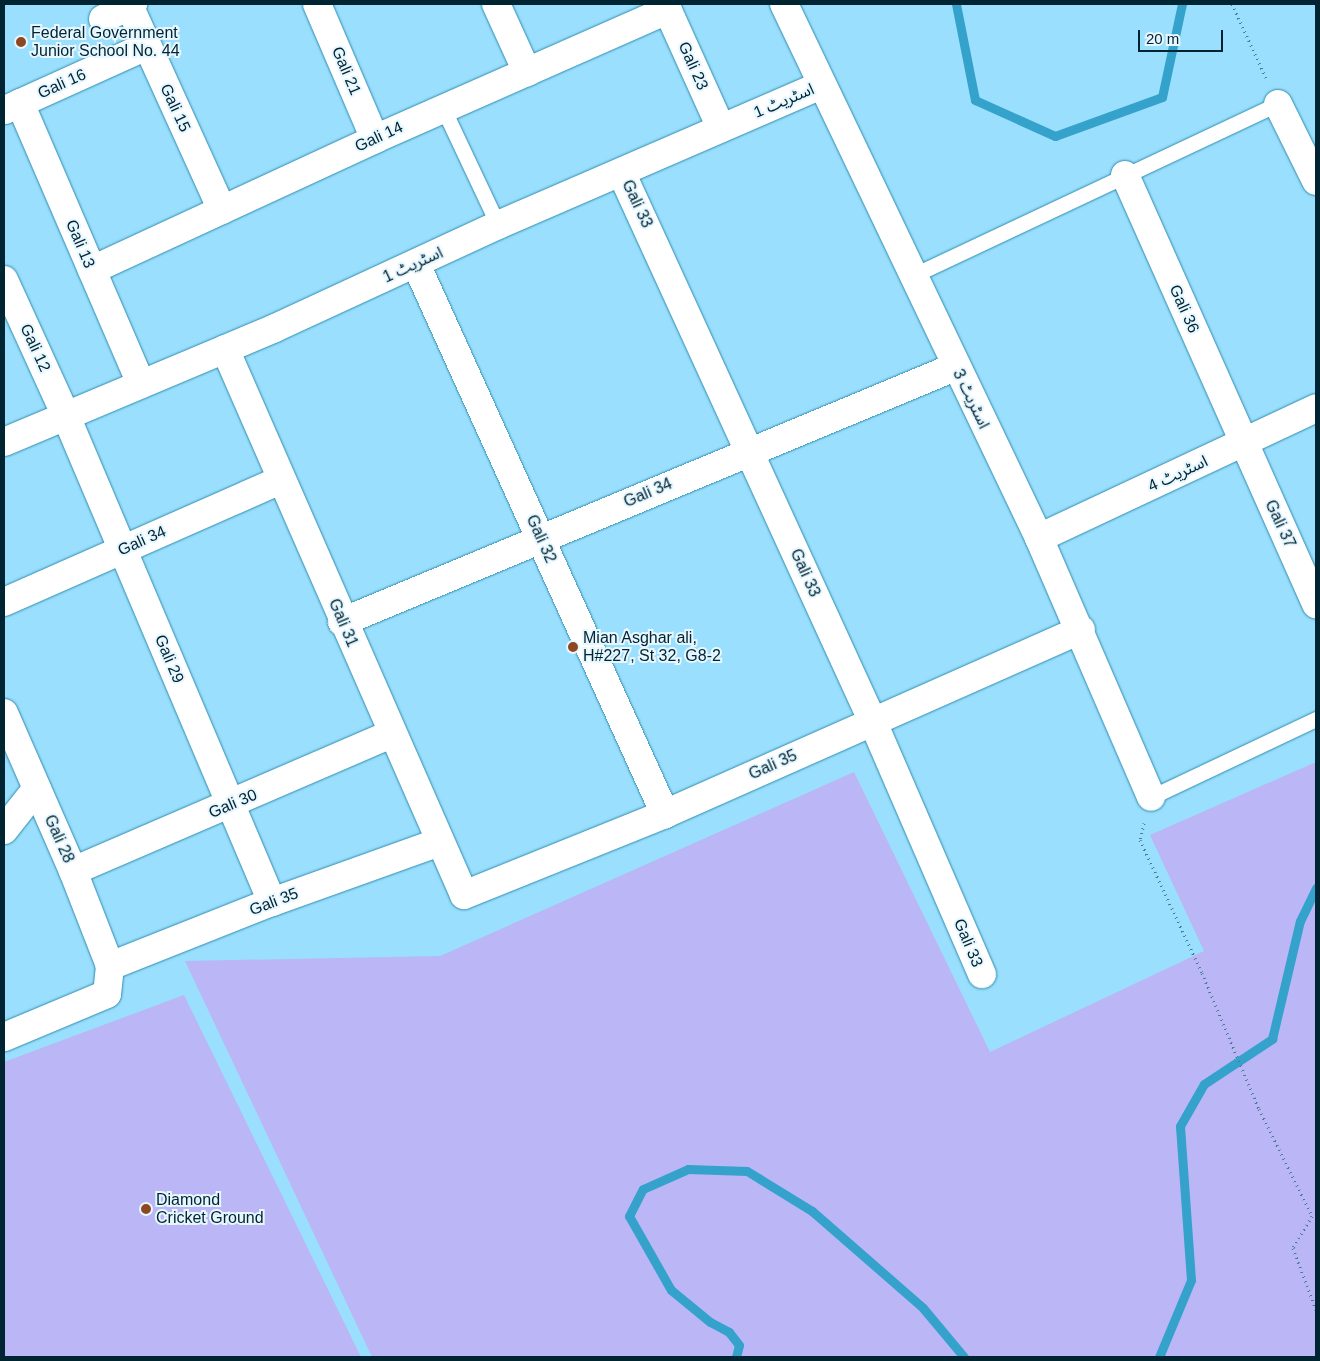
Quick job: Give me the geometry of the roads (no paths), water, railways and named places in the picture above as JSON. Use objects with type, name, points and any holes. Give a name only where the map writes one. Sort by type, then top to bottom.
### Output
[{"type":"street","name":"Gali 21","points":[[317,4],[375,139]]},
{"type":"street","points":[[496,4],[527,72]]},
{"type":"street","name":"اسٹریٹ 3","points":[[784,4],[914,275],[955,367],[1040,538],[1151,797]]},
{"type":"street","points":[[103,19],[131,5]]},
{"type":"street","name":"Gali 15","points":[[131,5],[147,46],[222,210]]},
{"type":"street","name":"Gali 14","points":[[92,270],[667,7]]},
{"type":"street","name":"Gali 23","points":[[667,7],[721,128]]},
{"type":"street","name":"Gali 16","points":[[12,106],[147,46]]},
{"type":"street","name":"اسٹریٹ 1","points":[[4,442],[225,349],[416,264],[498,225],[622,174],[822,84]]},
{"type":"street","points":[[1278,104],[1316,181]]},
{"type":"street","name":"Gali 13","points":[[12,106],[92,270],[141,384]]},
{"type":"street","name":"Gali 33","points":[[622,174],[872,720],[982,974]]},
{"type":"street","name":"Gali 36","points":[[1125,175],[1243,444]]},
{"type":"street","name":"Gali 32","points":[[416,264],[665,814]]},
{"type":"street","name":"Gali 12","points":[[4,280],[66,416]]},
{"type":"street","name":"Gali 31","points":[[225,349],[391,734],[464,895]]},
{"type":"street","name":"Gali 34","points":[[342,622],[541,537],[955,367]]},
{"type":"street","name":"اسٹریٹ 4","points":[[1040,538],[1316,408]]},
{"type":"street","name":"Gali 29","points":[[66,416],[272,902]]},
{"type":"street","name":"Gali 37","points":[[1243,444],[1316,604]]},
{"type":"street","name":"Gali 34","points":[[4,602],[281,480]]},
{"type":"street","name":"Gali 35","points":[[464,895],[665,814],[872,720],[1081,630]]},
{"type":"street","name":"Gali 28","points":[[4,713],[73,870],[110,966]]},
{"type":"street","name":"Gali 30","points":[[73,870],[232,804],[391,734]]},
{"type":"street","points":[[4,830],[37,788]]},
{"type":"street","name":"Gali 35","points":[[110,966],[272,902],[440,842]]},
{"type":"street","points":[[4,1037],[107,994],[110,966]]},
{"type":"lane","points":[[914,275],[1278,104]]},
{"type":"lane","points":[[443,108],[498,225]]},
{"type":"lane","points":[[1151,797],[1316,720]]},
{"type":"waterway","points":[[956,4],[975,100],[1055,136],[1162,97],[1182,4]]},
{"type":"waterway","points":[[1159,1357],[1191,1280],[1180,1126],[1204,1084],[1272,1039],[1300,921],[1316,888]]},
{"type":"waterway","points":[[736,1357],[739,1345],[729,1332],[710,1322],[671,1290],[629,1216],[643,1189],[688,1169],[747,1171],[812,1211],[923,1308],[964,1357]]},
{"type":"place","name":"Federal Government Junior School No. 44","points":[[21,42]]},
{"type":"place","name":"Mian Asghar ali, H#227, St 32, G8-2","points":[[573,647]]},
{"type":"place","name":"Diamond Cricket Ground","points":[[146,1209]]}]
